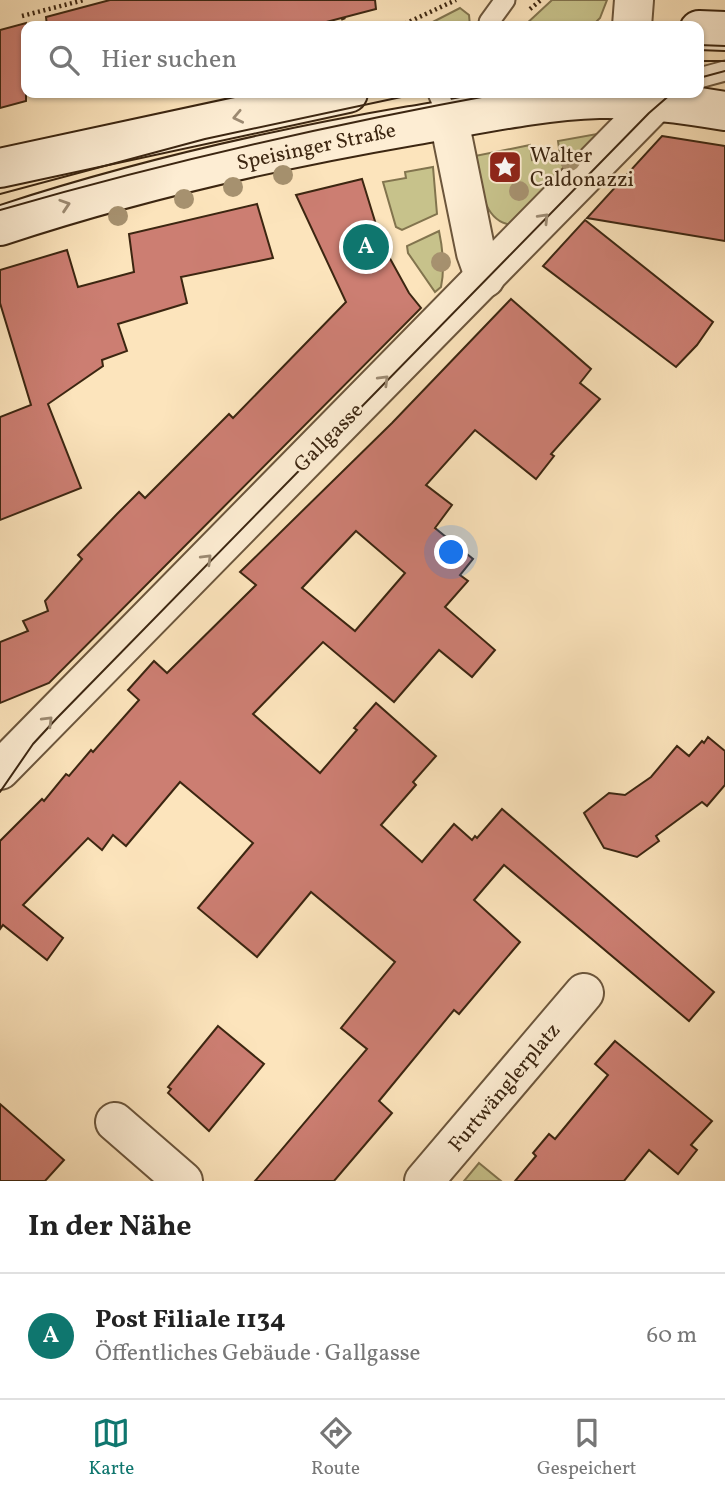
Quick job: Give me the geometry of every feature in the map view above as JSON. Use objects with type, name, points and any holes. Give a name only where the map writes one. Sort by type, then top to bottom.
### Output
[{"type":"street","points":[[632,21],[634,0]]},
{"type":"street","points":[[704,30],[725,31]]},
{"type":"street","points":[[0,168],[325,98]]},
{"type":"street","name":"Speisinger Straße","points":[[0,226],[74,201],[332,140],[443,106],[537,105],[622,98]]},
{"type":"street","name":"Gallgasse","points":[[0,770],[485,278],[646,98]]},
{"type":"street","name":"Speisinger Straße","points":[[653,98],[725,111]]},
{"type":"street","points":[[443,106],[485,278]]},
{"type":"street","name":"Furtwänglerplatz","points":[[424,1181],[584,993]]},
{"type":"street","points":[[115,1122],[183,1181]]},
{"type":"lane","points":[[490,21],[505,0]]},
{"type":"lane","points":[[704,77],[725,71]]},
{"type":"path","points":[[22,16],[84,0]]},
{"type":"path","points":[[411,21],[456,0]]},
{"type":"shaded area","points":[[552,0],[607,0],[597,21],[529,21]]},
{"type":"shaded area","points":[[460,8],[469,15],[470,21],[435,21]]},
{"type":"shaded area","points":[[608,132],[513,225],[494,217],[488,209],[475,156],[530,145],[532,160],[560,155],[558,141]]},
{"type":"shaded area","points":[[433,167],[437,214],[402,230],[396,227],[383,182],[406,178],[405,172]]},
{"type":"shaded area","points":[[439,231],[443,273],[441,287],[435,292],[408,253],[407,246]]},
{"type":"shaded area","points":[[479,1163],[501,1181],[464,1181]]},
{"type":"building","points":[[110,0],[375,0],[376,9],[330,21],[46,21],[46,17]]},
{"type":"building","points":[[21,24],[21,98],[26,98],[26,101],[0,108],[0,30]]},
{"type":"building","points":[[662,136],[725,146],[725,241],[587,218]]},
{"type":"building","points":[[362,179],[382,244],[409,293],[421,308],[49,683],[0,703],[0,642],[28,631],[23,621],[48,611],[45,601],[82,559],[78,555],[117,514],[139,492],[145,498],[229,414],[233,418],[346,302],[296,195]]},
{"type":"building","points":[[257,204],[273,258],[181,277],[187,303],[118,324],[127,351],[102,360],[103,366],[48,404],[81,488],[0,520],[0,417],[31,405],[0,303],[0,270],[67,250],[78,287],[134,272],[129,234]]},
{"type":"building","points":[[585,220],[713,322],[697,345],[676,367],[543,266]]},
{"type":"building","points":[[511,299],[591,369],[580,383],[600,399],[551,454],[554,456],[536,479],[475,430],[426,485],[452,505],[435,528],[473,559],[460,575],[468,581],[445,607],[495,650],[472,677],[439,650],[394,702],[323,642],[253,714],[320,773],[376,703],[436,756],[413,782],[416,785],[381,825],[422,862],[454,824],[472,840],[475,836],[477,838],[502,809],[714,992],[689,1021],[504,865],[474,900],[520,942],[459,1014],[454,1010],[379,1101],[392,1113],[334,1181],[255,1181],[367,1049],[341,1028],[395,962],[311,892],[257,957],[198,908],[253,843],[180,782],[126,846],[113,835],[102,850],[88,838],[23,905],[63,938],[47,960],[3,925],[0,929],[0,841],[42,799],[44,801],[66,774],[69,776],[91,750],[93,752],[139,700],[128,690],[154,661],[167,673],[256,585],[240,572],[392,423]],"holes":[[[356,531],[405,573],[355,631],[302,588]]]},
{"type":"building","points":[[708,737],[725,751],[725,785],[707,806],[702,802],[656,836],[659,841],[637,857],[604,848],[584,813],[609,793],[625,795],[651,777],[677,746],[689,756]]},
{"type":"building","points":[[218,1026],[264,1064],[209,1131],[168,1093],[171,1089],[168,1087]]},
{"type":"building","points":[[615,1041],[712,1121],[691,1145],[697,1150],[678,1174],[649,1150],[624,1181],[515,1181],[536,1156],[533,1153],[549,1134],[555,1139],[608,1075],[595,1064]]},
{"type":"building","points":[[0,1104],[64,1160],[45,1181],[0,1181]]},
{"type":"tram line","points":[[704,45],[725,46]]},
{"type":"tram line","points":[[704,61],[725,61]]},
{"type":"tram line","points":[[704,77],[725,71]]},
{"type":"tram line","points":[[0,194],[205,139],[397,98]]},
{"type":"tram line","points":[[0,210],[250,145],[478,98]]},
{"type":"tram line","points":[[0,792],[33,744],[57,718],[666,98]]},
{"type":"place","name":"Walter Caldonazzi","points":[[505,167]]},
{"type":"place","name":"Post Filiale 1134","points":[[366,247]]}]
